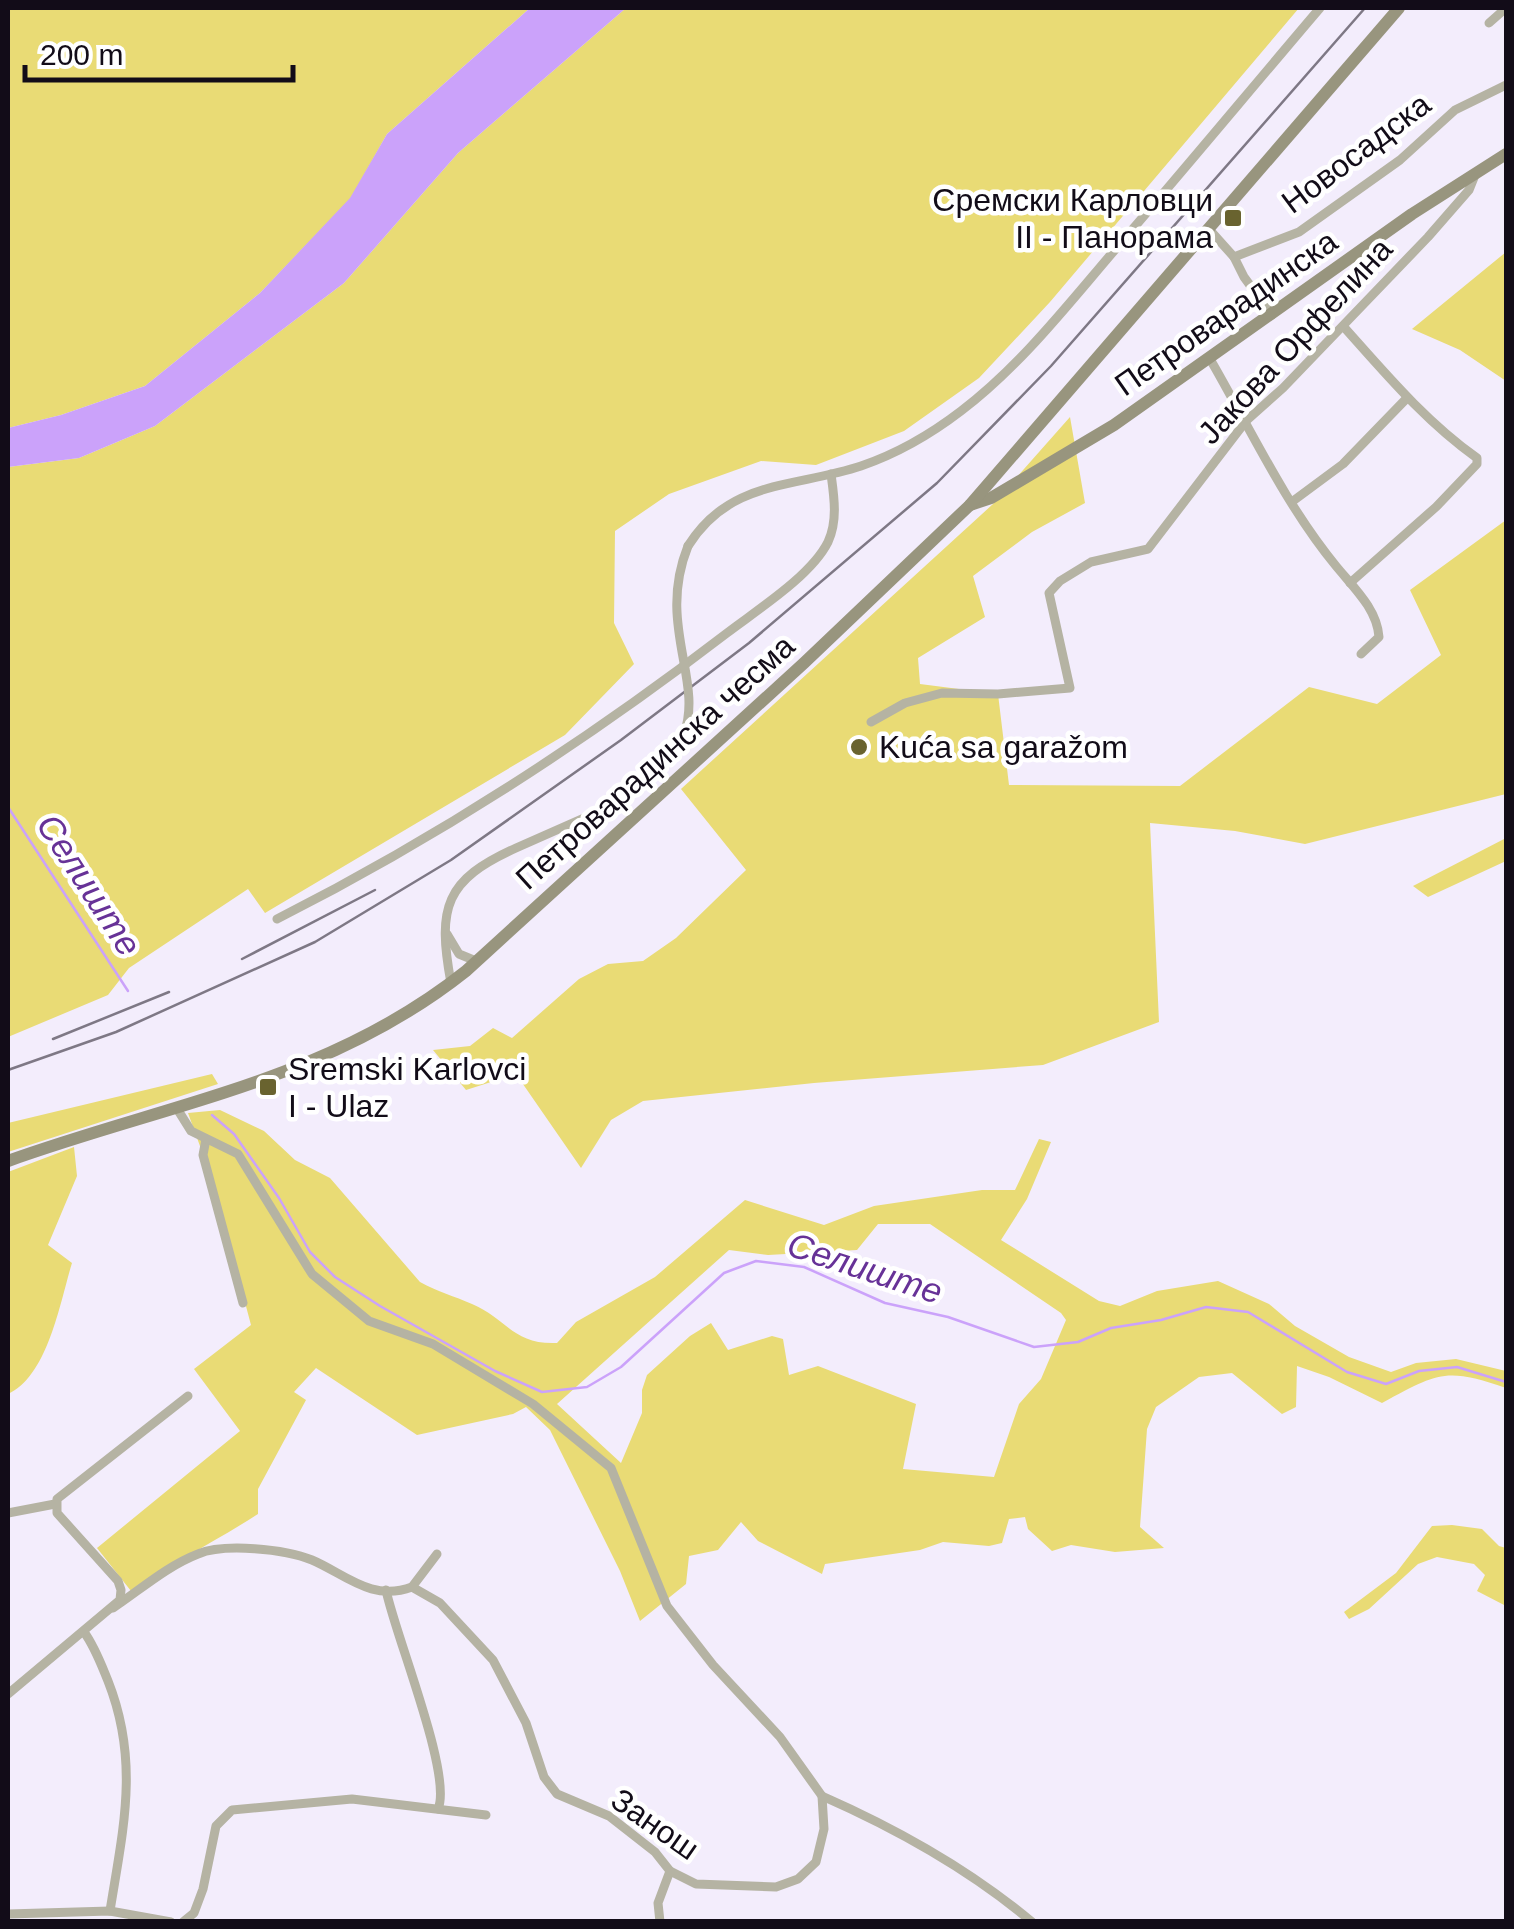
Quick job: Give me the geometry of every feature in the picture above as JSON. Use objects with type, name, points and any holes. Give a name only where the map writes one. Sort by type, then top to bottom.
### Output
[{"type":"main road","points":[[970,504],[1399,8]]},
{"type":"main road","name":"Петроварадинска","points":[[970,504],[991,498],[1114,425],[1412,214],[1506,154]]},
{"type":"main road","name":"Петроварадинска чесма","points":[[8,1161],[284,1073],[361,1040],[418,1008],[476,961],[804,664],[970,504]]},
{"type":"street","points":[[451,983],[445,932],[452,896],[472,870],[602,810],[651,780],[668,764],[682,736],[690,702],[676,596],[688,546],[707,520],[748,493],[870,463],[926,435],[1003,374],[1080,290],[1320,8]]},
{"type":"street","points":[[1489,23],[1506,8]]},
{"type":"street","name":"Новосадска","points":[[1234,257],[1299,232],[1400,160],[1455,110],[1506,85]]},
{"type":"street","name":"Јакова Орфелина","points":[[872,722],[905,703],[942,693],[998,694],[1070,688],[1049,593],[1060,581],[1091,562],[1148,549],[1246,420],[1283,388],[1428,238],[1468,190],[1476,173]]},
{"type":"street","points":[[1208,228],[1234,257],[1272,315]]},
{"type":"street","points":[[1343,326],[1446,437],[1476,458],[1476,464],[1436,507],[1350,583]]},
{"type":"street","points":[[1210,359],[1322,550],[1378,619],[1378,637],[1361,654]]},
{"type":"street","points":[[1292,501],[1343,464],[1407,398]]},
{"type":"street","points":[[277,919],[533,773],[763,606],[807,568],[828,543],[835,520],[831,474]]},
{"type":"street","points":[[445,932],[459,954],[476,961]]},
{"type":"street","points":[[176,1107],[191,1131],[238,1154],[312,1274],[370,1321],[433,1344],[548,1416],[611,1468],[667,1606],[713,1666],[780,1738],[822,1796],[953,1863],[991,1887],[1032,1922]]},
{"type":"street","points":[[206,1140],[202,1155],[243,1303]]},
{"type":"street","points":[[8,1513],[55,1504],[61,1495],[188,1396]]},
{"type":"street","points":[[55,1504],[60,1516],[118,1581],[122,1590],[114,1608]]},
{"type":"street","points":[[8,1694],[114,1608],[196,1555],[220,1550],[269,1550],[308,1558],[355,1584],[386,1590],[412,1587],[438,1554]]},
{"type":"street","name":"Занош","points":[[412,1587],[440,1604],[493,1660],[526,1723],[544,1777],[557,1794],[609,1816],[656,1852],[670,1871],[696,1884],[788,1884],[816,1862],[824,1830],[822,1796]]},
{"type":"street","points":[[386,1590],[428,1730],[442,1792],[438,1810]]},
{"type":"street","points":[[84,1632],[117,1705],[128,1757],[125,1817],[110,1912]]},
{"type":"street","points":[[183,1922],[196,1910],[216,1826],[232,1810],[352,1800],[486,1816]]},
{"type":"street","points":[[660,1922],[658,1904],[670,1871]]},
{"type":"street","points":[[8,1914],[24,1918],[110,1912],[171,1922]]},
{"type":"shaded area","points":[[8,8],[530,8],[387,134],[351,198],[260,293],[145,386],[61,415],[8,428]]},
{"type":"shaded area","points":[[530,8],[626,8],[458,153],[344,283],[155,426],[79,458],[8,467],[8,428],[61,415],[145,386],[260,293],[350,198],[387,134]]},
{"type":"shaded area","points":[[626,8],[1299,8],[1050,302],[979,378],[904,431],[816,465],[761,461],[669,494],[615,531],[614,623],[634,664],[565,735],[265,913],[248,889],[129,968],[108,995],[8,1037],[8,467],[79,458],[155,426],[344,283],[458,153]]},
{"type":"shaded area","points":[[1506,252],[1506,381],[1460,350],[1412,329]]},
{"type":"shaded area","points":[[1070,417],[1085,503],[1032,532],[973,576],[985,617],[918,658],[920,684],[998,694],[1009,785],[1180,786],[1309,687],[1377,704],[1441,655],[1410,590],[1506,520],[1506,794],[1305,844],[1235,831],[1150,823],[1159,1022],[1043,1065],[643,1101],[611,1120],[581,1168],[516,1074],[466,1090],[433,1050],[470,1046],[493,1028],[512,1038],[579,979],[608,964],[643,961],[676,938],[746,870],[681,789],[993,504]]},
{"type":"shaded area","points":[[1506,838],[1506,861],[1428,897],[1413,886]]},
{"type":"shaded area","points":[[212,1074],[218,1084],[8,1152],[8,1123]]},
{"type":"shaded area","points":[[220,1110],[264,1131],[295,1160],[330,1178],[420,1282],[484,1310],[530,1340],[557,1343],[576,1322],[655,1277],[745,1200],[824,1225],[874,1206],[982,1190],[1015,1190],[1039,1139],[1051,1142],[1027,1199],[1001,1240],[1099,1301],[1120,1306],[1157,1291],[1218,1281],[1269,1304],[1295,1326],[1349,1357],[1391,1372],[1416,1363],[1456,1359],[1506,1371],[1506,1388],[1469,1377],[1442,1376],[1382,1403],[1297,1366],[1296,1407],[1282,1414],[1232,1373],[1199,1377],[1156,1407],[1147,1429],[1140,1527],[1164,1548],[1115,1552],[1071,1545],[1052,1551],[1028,1529],[1025,1517],[1009,1519],[1002,1543],[989,1546],[943,1542],[920,1550],[825,1564],[822,1574],[758,1541],[741,1522],[718,1550],[689,1556],[686,1584],[640,1621],[620,1571],[550,1430],[526,1407],[513,1414],[417,1435],[316,1368],[294,1392],[306,1400],[258,1489],[258,1514],[131,1591],[97,1548],[240,1431],[194,1369],[251,1325],[213,1182],[188,1113]],"holes":[[[878,1224],[930,1224],[1066,1320],[1041,1379],[1019,1404],[994,1477],[903,1469],[916,1404],[818,1366],[789,1375],[783,1339],[772,1336],[728,1350],[711,1323],[690,1336],[647,1375],[642,1390],[642,1413],[621,1463],[557,1404],[729,1250],[768,1255],[857,1250]]]},
{"type":"shaded area","points":[[74,1147],[77,1176],[48,1245],[72,1263],[43,1355],[22,1385],[8,1394],[8,1172]]},
{"type":"shaded area","points":[[1432,1526],[1482,1529],[1506,1548],[1506,1606],[1477,1591],[1485,1575],[1474,1564],[1437,1557],[1418,1564],[1369,1609],[1349,1619],[1344,1612],[1396,1573]]},
{"type":"waterway","name":"Селиште","points":[[8,807],[128,991]]},
{"type":"waterway","name":"Селиште","points":[[212,1115],[234,1134],[279,1198],[310,1252],[335,1277],[495,1371],[542,1392],[587,1387],[621,1367],[724,1273],[756,1261],[804,1267],[885,1303],[948,1317],[1034,1347],[1078,1342],[1111,1328],[1206,1307],[1248,1312],[1347,1372],[1386,1384],[1419,1371],[1457,1367],[1506,1382]]},
{"type":"railway","points":[[8,1070],[116,1032],[315,942],[451,860],[621,740],[749,643],[937,483],[1051,366],[1365,8]]},
{"type":"railway","points":[[242,959],[375,890]]},
{"type":"railway","points":[[53,1039],[169,992]]},
{"type":"place","name":"Сремски Карловци II - Панорама","points":[[1233,218]]},
{"type":"place","name":"Kuća sa garažom","points":[[859,747]]},
{"type":"place","name":"Sremski Karlovci I - Ulaz","points":[[268,1087]]}]
